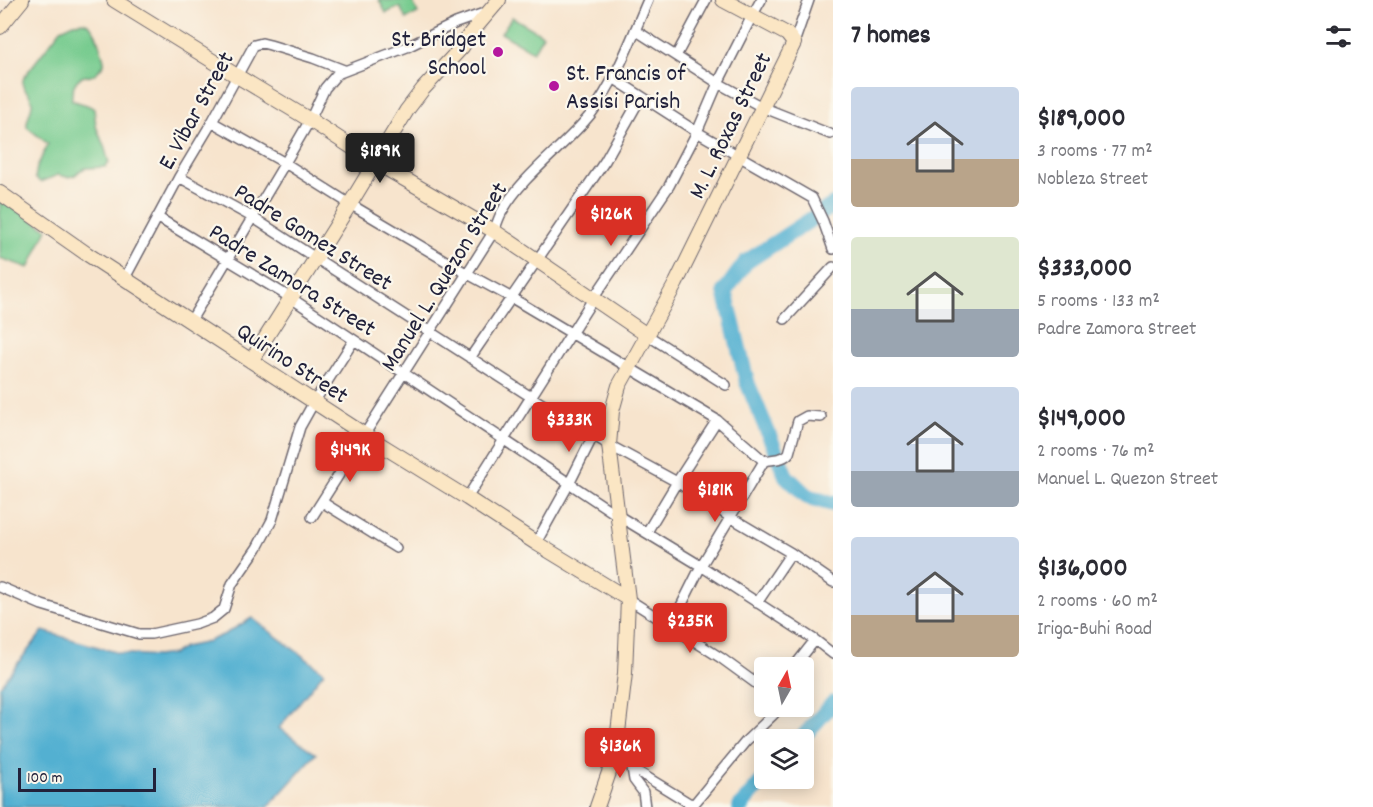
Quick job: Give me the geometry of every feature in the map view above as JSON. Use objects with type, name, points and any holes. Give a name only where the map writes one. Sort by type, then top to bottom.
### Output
[{"type":"street","points":[[0,27],[22,0]]},
{"type":"street","points":[[251,361],[407,110],[499,0]]},
{"type":"street","name":"Manuel L. Quezon Street","points":[[312,517],[494,231],[503,210],[516,192],[580,127],[603,95],[648,0]]},
{"type":"street","points":[[676,56],[706,0]]},
{"type":"street","points":[[723,0],[787,34],[794,43]]},
{"type":"street","points":[[467,498],[593,299],[669,186],[761,0]]},
{"type":"street","points":[[794,43],[809,0]]},
{"type":"street","points":[[117,1],[375,162],[494,231],[593,299],[726,385]]},
{"type":"street","points":[[189,322],[310,120],[324,88],[337,74],[407,47],[456,23],[489,11]]},
{"type":"street","points":[[635,30],[718,83],[762,107],[830,134]]},
{"type":"street","name":"E. Vibar Street","points":[[125,278],[254,45],[262,43],[313,57],[344,70]]},
{"type":"street","name":"M. L. Roxas Street","points":[[597,807],[613,761],[625,673],[628,598],[609,445],[614,402],[647,334],[676,283],[794,43]]},
{"type":"street","points":[[613,78],[697,132],[812,198],[833,249]]},
{"type":"street","points":[[470,358],[605,161],[640,97]]},
{"type":"street","points":[[212,122],[717,420],[766,460],[784,458],[789,453],[798,421],[807,416],[821,417]]},
{"type":"street","name":"Padre Gomez Street","points":[[179,177],[252,217],[593,436],[676,482],[791,553],[833,582]]},
{"type":"street","name":"Quirino Street","points":[[0,193],[189,322],[536,543],[628,598]]},
{"type":"street","name":"Padre Zamora Street","points":[[157,217],[291,298],[833,654]]},
{"type":"street","points":[[785,319],[833,267]]},
{"type":"street","points":[[0,587],[42,604],[139,634],[179,629],[213,618],[224,609],[232,584],[261,541],[272,520],[300,427],[354,340]]},
{"type":"street","points":[[647,532],[676,482],[717,420]]},
{"type":"street","points":[[536,543],[593,436]]},
{"type":"street","points":[[671,626],[701,566],[766,460]]},
{"type":"street","points":[[322,502],[396,548]]},
{"type":"street","points":[[757,603],[791,553]]},
{"type":"street","points":[[628,598],[754,682]]},
{"type":"street","points":[[801,657],[814,640]]},
{"type":"street","points":[[632,768],[694,804],[746,741],[771,717]]},
{"type":"street","points":[[617,741],[625,751],[634,780],[643,792],[645,807]]},
{"type":"green space","points":[[379,0],[412,0],[418,13],[406,19],[400,7],[386,13]]},
{"type":"green space","points":[[512,17],[543,35],[533,52],[501,33]]},
{"type":"green space","points":[[83,22],[95,32],[104,64],[94,74],[82,77],[75,83],[72,100],[94,109],[96,126],[109,163],[105,167],[86,168],[74,176],[58,175],[40,182],[35,178],[37,167],[48,144],[27,127],[32,103],[23,86],[24,77],[61,29]]},
{"type":"green space","points":[[0,198],[47,229],[29,268],[0,258]]},
{"type":"water","points":[[252,618],[324,672],[279,728],[316,754],[268,807],[0,807],[0,686],[43,631],[119,653],[156,656],[173,654],[184,647],[204,643]]},
{"type":"waterway","points":[[833,205],[746,262],[725,291],[747,382],[786,476],[808,497],[833,504]]},
{"type":"waterway","points":[[810,729],[833,703]]},
{"type":"waterway","points":[[740,807],[756,789]]},
{"type":"place","name":"St. Bridget School","points":[[498,52]]},
{"type":"place","name":"St. Francis of Assisi Parish","points":[[554,86]]}]
